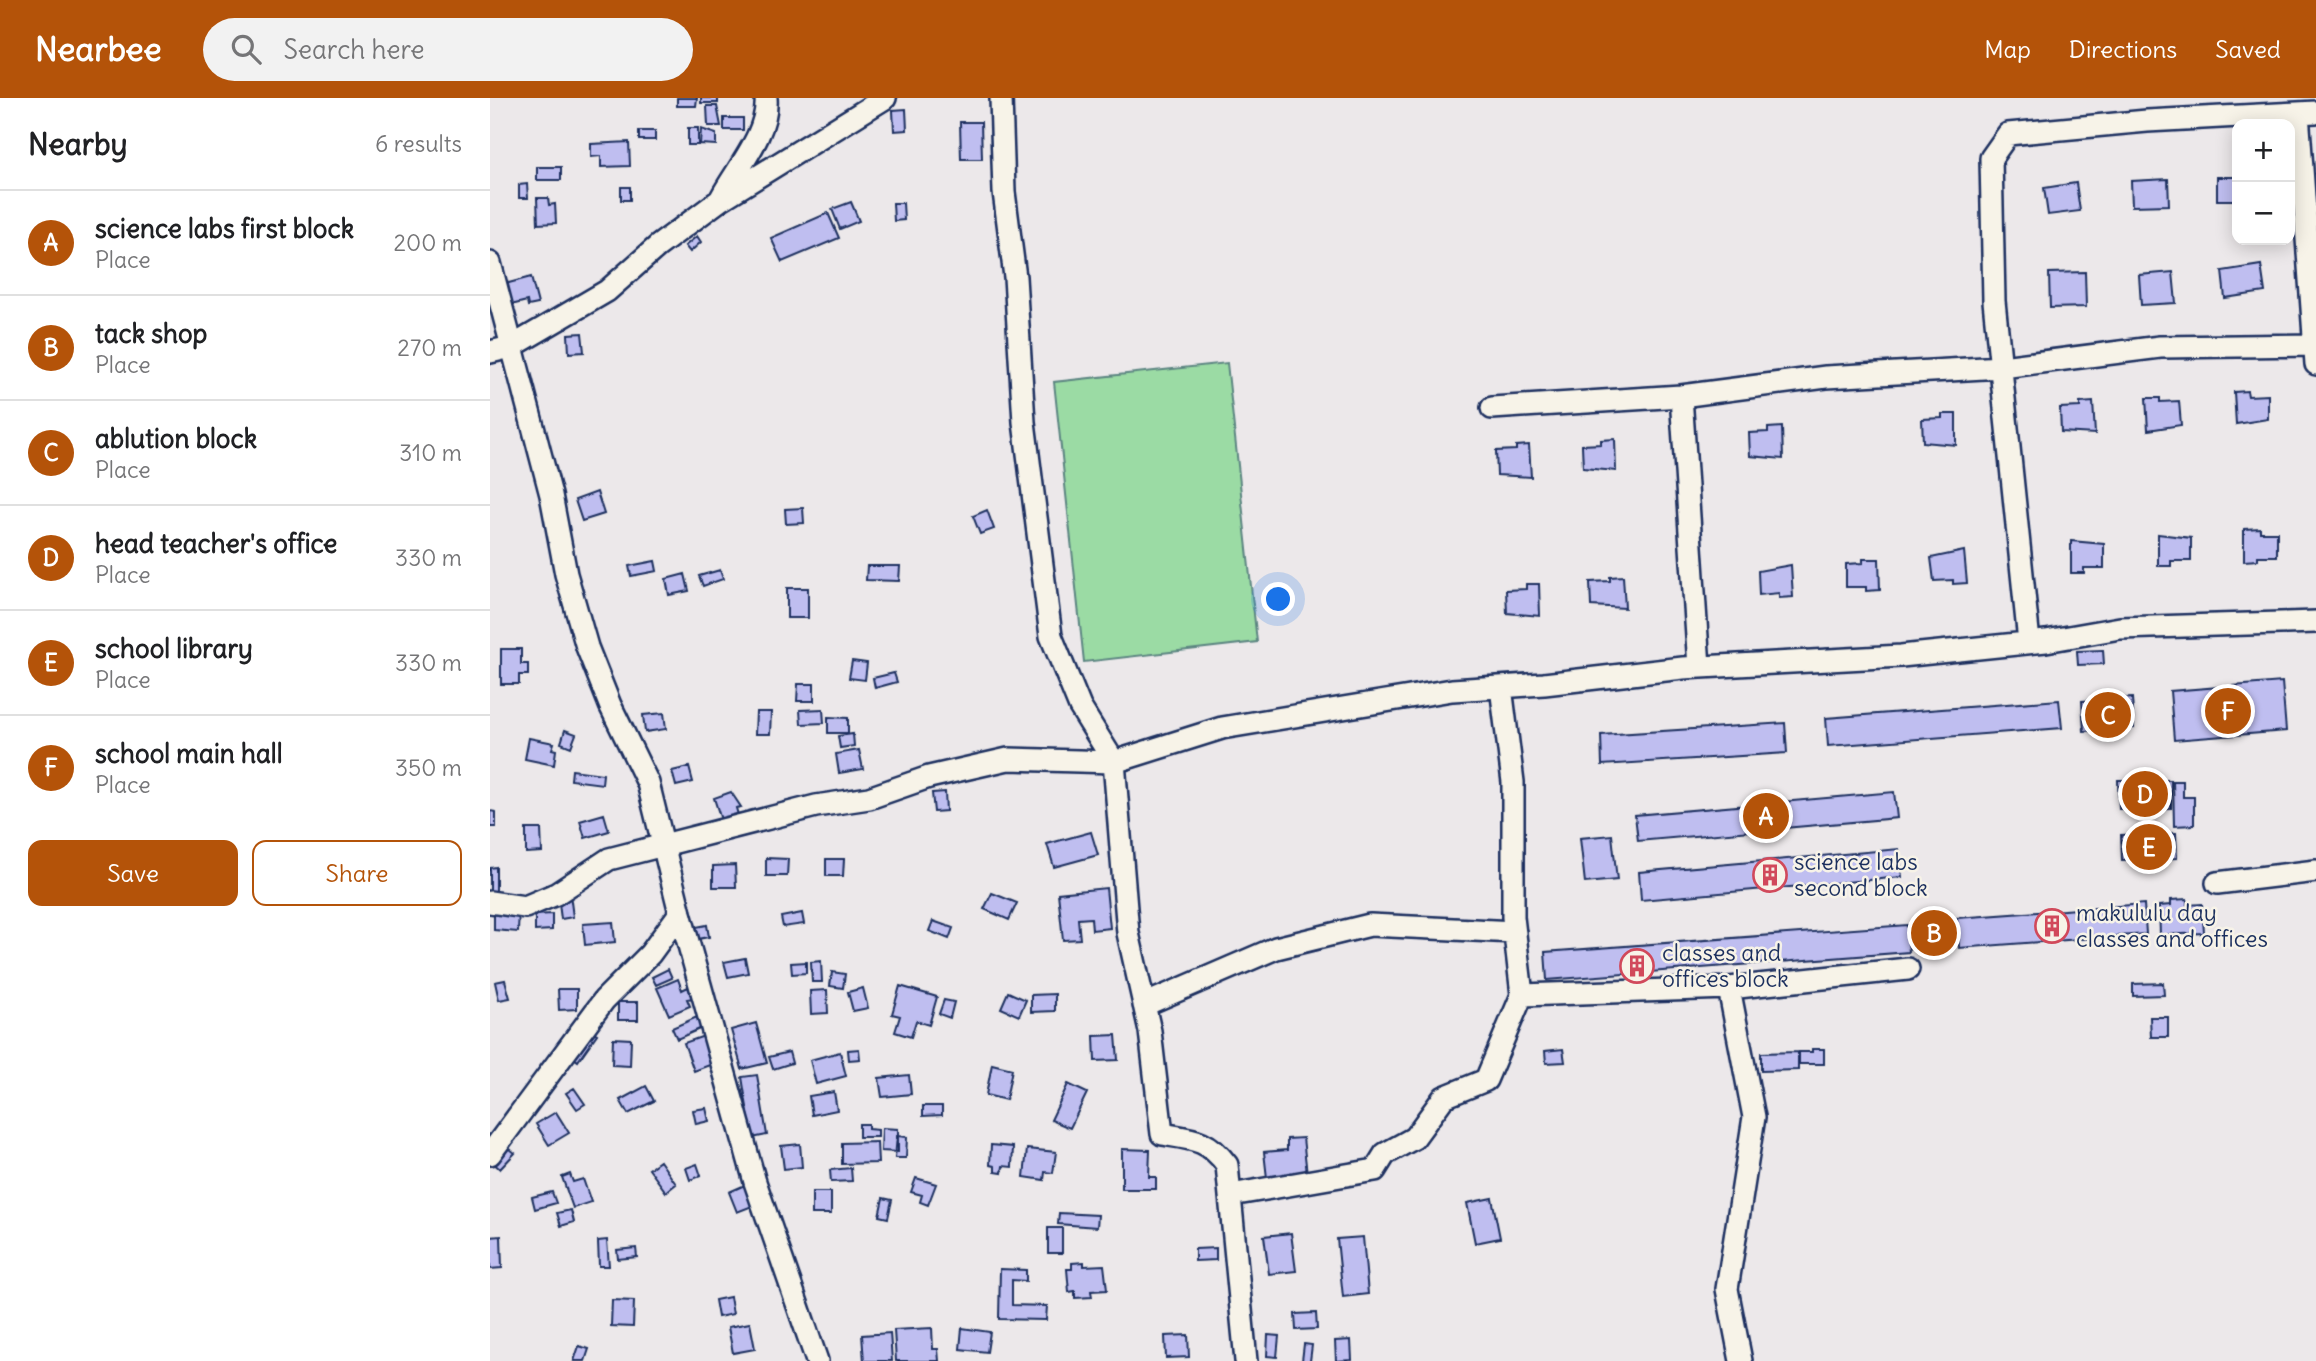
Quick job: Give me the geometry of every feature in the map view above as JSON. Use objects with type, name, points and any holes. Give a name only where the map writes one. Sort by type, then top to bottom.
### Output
[{"type":"street","points":[[720,200],[759,135],[767,112],[766,98]]},
{"type":"street","points":[[490,352],[511,348],[607,291],[658,246],[720,200],[884,98]]},
{"type":"street","points":[[1001,98],[1004,192],[1015,277],[1024,422],[1052,636],[1080,707],[1114,762],[1128,933],[1144,1006],[1163,1134],[1195,1139],[1214,1148],[1227,1165],[1246,1361]]},
{"type":"street","points":[[1492,408],[1681,396],[1826,377],[2002,367],[2160,346],[2315,355],[2307,112],[2147,121],[2008,134],[1991,158],[1994,301],[2002,367],[2029,642]]},
{"type":"street","points":[[490,263],[551,495],[566,574],[587,647],[610,705],[648,783],[680,913],[755,1182],[817,1361]]},
{"type":"street","points":[[1681,396],[1699,667]]},
{"type":"street","points":[[490,902],[525,907],[564,890],[594,866],[609,859],[816,806],[869,798],[929,777],[1008,759],[1114,762],[1222,728],[1452,690],[1699,667],[1901,656],[2029,642],[2120,628],[2316,622]]},
{"type":"street","points":[[1231,1195],[1375,1170],[1385,1154],[1414,1138],[1444,1097],[1486,1080],[1522,995],[1515,932],[1513,782],[1501,687]]},
{"type":"street","points":[[2217,883],[2316,871]]},
{"type":"street","points":[[490,1154],[597,1009],[650,954],[680,913]]},
{"type":"street","points":[[1144,1006],[1276,948],[1370,925],[1515,932]]},
{"type":"street","points":[[1522,995],[1728,988],[1908,969]]},
{"type":"street","points":[[1728,988],[1754,1117],[1727,1289],[1741,1361]]},
{"type":"green space","points":[[1227,363],[1257,642],[1084,662],[1054,382]]},
{"type":"building","points":[[677,98],[697,98],[696,106],[677,106]]},
{"type":"building","points":[[701,98],[718,98],[718,103],[701,103]]},
{"type":"building","points":[[707,106],[717,106],[721,126],[708,126]]},
{"type":"building","points":[[906,109],[907,130],[894,131],[893,110]]},
{"type":"building","points":[[724,118],[743,118],[743,130],[724,130]]},
{"type":"building","points":[[960,122],[981,122],[982,159],[961,159]]},
{"type":"building","points":[[688,128],[698,128],[698,145],[688,145]]},
{"type":"building","points":[[701,129],[716,134],[716,145],[700,144]]},
{"type":"building","points":[[639,131],[655,131],[655,140],[639,140]]},
{"type":"building","points":[[629,142],[630,166],[601,167],[601,156],[591,157],[591,144]]},
{"type":"building","points":[[537,167],[561,167],[561,180],[537,180]]},
{"type":"building","points":[[2217,177],[2232,177],[2232,200],[2217,200]]},
{"type":"building","points":[[2168,179],[2169,205],[2132,206],[2131,181]]},
{"type":"building","points":[[2076,183],[2080,211],[2048,215],[2044,188]]},
{"type":"building","points":[[527,184],[528,198],[519,198],[519,185]]},
{"type":"building","points":[[621,187],[630,187],[630,200],[621,200]]},
{"type":"building","points":[[537,198],[548,198],[549,205],[555,204],[556,223],[538,224]]},
{"type":"building","points":[[851,202],[859,221],[840,229],[832,209]]},
{"type":"building","points":[[893,203],[903,203],[904,220],[894,221]]},
{"type":"building","points":[[828,213],[839,238],[782,262],[771,238]]},
{"type":"building","points":[[697,236],[701,242],[690,252],[685,246]]},
{"type":"building","points":[[2261,265],[2265,292],[2225,298],[2222,271]]},
{"type":"building","points":[[2085,272],[2086,307],[2050,308],[2049,273]]},
{"type":"building","points":[[2173,272],[2176,303],[2141,305],[2139,275]]},
{"type":"building","points":[[531,277],[538,304],[528,306],[527,301],[511,305],[505,284]]},
{"type":"building","points":[[582,333],[584,352],[569,353],[568,334]]},
{"type":"building","points":[[2247,391],[2248,396],[2268,395],[2268,419],[2236,424],[2234,392]]},
{"type":"building","points":[[2146,398],[2160,398],[2160,402],[2179,401],[2181,425],[2148,430]]},
{"type":"building","points":[[2093,402],[2095,434],[2061,432],[2060,408],[2080,407],[2080,403]]},
{"type":"building","points":[[1942,414],[1956,414],[1956,445],[1923,442],[1922,419],[1942,418]]},
{"type":"building","points":[[1782,427],[1783,459],[1750,456],[1749,433],[1768,432],[1768,428]]},
{"type":"building","points":[[1615,439],[1616,471],[1583,468],[1582,445],[1601,444],[1601,440]]},
{"type":"building","points":[[1529,445],[1531,477],[1497,475],[1496,451],[1516,450],[1516,446]]},
{"type":"building","points":[[597,492],[604,514],[582,521],[575,500]]},
{"type":"building","points":[[803,508],[804,523],[786,524],[785,509]]},
{"type":"building","points":[[987,510],[994,529],[980,534],[973,516]]},
{"type":"building","points":[[2260,528],[2260,532],[2277,532],[2277,556],[2258,556],[2258,560],[2244,561],[2244,529]]},
{"type":"building","points":[[2158,534],[2191,538],[2191,561],[2171,561],[2171,566],[2158,566]]},
{"type":"building","points":[[2071,541],[2104,544],[2104,568],[2084,568],[2084,573],[2071,573]]},
{"type":"building","points":[[1964,551],[1967,583],[1953,584],[1953,580],[1934,581],[1931,558]]},
{"type":"building","points":[[1863,559],[1879,559],[1880,590],[1866,591],[1866,587],[1846,587],[1846,564],[1863,563]]},
{"type":"building","points":[[655,561],[657,571],[631,576],[629,566]]},
{"type":"building","points":[[1791,565],[1793,597],[1779,598],[1779,593],[1759,595],[1758,571]]},
{"type":"building","points":[[867,566],[900,566],[899,581],[866,580]]},
{"type":"building","points":[[720,570],[723,579],[703,586],[699,576]]},
{"type":"building","points":[[685,574],[689,591],[669,595],[666,579]]},
{"type":"building","points":[[1623,576],[1625,608],[1591,606],[1590,582],[1610,581],[1610,577]]},
{"type":"building","points":[[1526,584],[1539,584],[1540,616],[1507,613],[1506,590],[1526,589]]},
{"type":"building","points":[[787,588],[808,588],[808,618],[787,618]]},
{"type":"building","points":[[501,649],[521,649],[521,664],[528,664],[528,675],[519,675],[519,684],[501,684]]},
{"type":"building","points":[[2103,650],[2104,664],[2078,665],[2077,651]]},
{"type":"building","points":[[852,661],[867,663],[865,680],[849,678]]},
{"type":"building","points":[[894,673],[897,682],[875,688],[873,678]]},
{"type":"building","points":[[2282,682],[2286,731],[2174,740],[2170,691]]},
{"type":"building","points":[[798,684],[814,684],[814,701],[797,701]]},
{"type":"building","points":[[2132,698],[2134,728],[2084,731],[2082,701]]},
{"type":"building","points":[[2059,700],[2062,728],[1828,746],[1826,718]]},
{"type":"building","points":[[823,709],[824,723],[801,724],[800,710]]},
{"type":"building","points":[[756,712],[771,712],[770,734],[755,734]]},
{"type":"building","points":[[664,713],[666,729],[645,732],[643,715]]},
{"type":"building","points":[[828,717],[848,718],[848,733],[828,733]]},
{"type":"building","points":[[1785,723],[1787,753],[1602,765],[1601,735]]},
{"type":"building","points":[[565,730],[576,734],[571,747],[561,743]]},
{"type":"building","points":[[853,734],[854,746],[840,748],[838,736]]},
{"type":"building","points":[[529,738],[554,743],[554,765],[525,759]]},
{"type":"building","points":[[859,750],[863,769],[839,773],[836,754]]},
{"type":"building","points":[[689,767],[693,782],[676,786],[672,771]]},
{"type":"building","points":[[572,770],[603,774],[602,784],[571,780]]},
{"type":"building","points":[[2118,780],[2171,780],[2171,808],[2119,809]]},
{"type":"building","points":[[2173,781],[2183,781],[2183,797],[2194,797],[2194,825],[2174,826]]},
{"type":"building","points":[[731,792],[741,807],[736,808],[738,815],[721,820],[714,798]]},
{"type":"building","points":[[945,792],[946,811],[934,812],[932,793]]},
{"type":"building","points":[[1894,792],[1897,818],[1638,841],[1635,815]]},
{"type":"building","points":[[490,811],[496,812],[496,827],[490,827]]},
{"type":"building","points":[[604,814],[609,831],[585,838],[580,821]]},
{"type":"building","points":[[526,829],[541,829],[542,852],[526,853]]},
{"type":"building","points":[[1091,832],[1098,855],[1054,867],[1047,844]]},
{"type":"building","points":[[2176,833],[2177,858],[2122,860],[2121,835]]},
{"type":"building","points":[[1612,835],[1617,880],[1585,883],[1580,838]]},
{"type":"building","name":"science labs second block","points":[[1899,849],[1902,877],[1641,900],[1639,872]]},
{"type":"building","points":[[766,858],[788,859],[787,876],[766,876]]},
{"type":"building","points":[[826,859],[844,859],[843,876],[826,876]]},
{"type":"building","points":[[735,865],[736,887],[713,887],[713,866]]},
{"type":"building","points":[[496,867],[496,891],[490,891],[490,868]]},
{"type":"building","points":[[1106,888],[1110,928],[1092,930],[1091,918],[1078,919],[1080,939],[1063,940],[1058,893]]},
{"type":"building","points":[[992,893],[1017,903],[1009,920],[984,909]]},
{"type":"building","points":[[570,894],[573,917],[561,919],[558,896]]},
{"type":"building","points":[[2187,899],[2187,905],[2202,904],[2204,933],[2160,935],[2159,906],[2171,905],[2171,900]]},
{"type":"building","name":"makululu day classes and offices","points":[[2144,904],[2146,934],[1959,948],[1957,918]]},
{"type":"building","points":[[494,909],[519,910],[518,932],[494,930]]},
{"type":"building","points":[[802,913],[804,924],[783,927],[781,917]]},
{"type":"building","points":[[552,914],[552,930],[535,931],[535,915]]},
{"type":"building","points":[[933,921],[953,928],[949,939],[929,931]]},
{"type":"building","points":[[613,922],[615,942],[585,945],[583,924]]},
{"type":"building","points":[[1941,922],[1943,941],[1926,942],[1925,924]]},
{"type":"building","points":[[707,925],[709,937],[698,939],[696,927]]},
{"type":"building","name":"classes and offices block","points":[[1907,925],[1909,952],[1547,980],[1545,952]]},
{"type":"building","points":[[745,958],[748,973],[728,977],[724,962]]},
{"type":"building","points":[[821,961],[822,982],[812,982],[811,962]]},
{"type":"building","points":[[806,962],[806,973],[792,974],[791,963]]},
{"type":"building","points":[[668,969],[672,978],[656,985],[652,977]]},
{"type":"building","points":[[832,972],[845,974],[843,988],[830,986]]},
{"type":"building","points":[[678,979],[682,990],[688,987],[693,998],[687,999],[690,1006],[669,1015],[657,988]]},
{"type":"building","points":[[505,980],[510,998],[499,1000],[495,982]]},
{"type":"building","points":[[2163,983],[2164,995],[2133,996],[2133,984]]},
{"type":"building","points":[[900,986],[937,997],[929,1025],[916,1021],[911,1037],[895,1032],[900,1016],[892,1014]]},
{"type":"building","points":[[863,988],[868,1008],[853,1011],[848,992]]},
{"type":"building","points":[[558,989],[577,989],[577,1009],[559,1010]]},
{"type":"building","points":[[827,990],[828,1013],[811,1014],[810,991]]},
{"type":"building","points":[[1008,992],[1026,1000],[1019,1016],[1001,1008]]},
{"type":"building","points":[[1055,994],[1055,1011],[1031,1012],[1031,995]]},
{"type":"building","points":[[944,1000],[954,1002],[950,1018],[939,1014]]},
{"type":"building","points":[[618,1002],[638,1002],[638,1020],[618,1020]]},
{"type":"building","points":[[697,1017],[702,1028],[677,1039],[672,1028]]},
{"type":"building","points":[[2150,1017],[2168,1017],[2168,1037],[2151,1037]]},
{"type":"building","points":[[756,1023],[767,1063],[742,1069],[731,1030]]},
{"type":"building","points":[[588,1028],[597,1034],[578,1061],[570,1055]]},
{"type":"building","points":[[1116,1035],[1118,1060],[1095,1061],[1094,1036]]},
{"type":"building","points":[[704,1036],[715,1063],[694,1071],[684,1043]]},
{"type":"building","points":[[613,1038],[631,1039],[630,1066],[612,1065]]},
{"type":"building","points":[[859,1049],[860,1059],[849,1060],[848,1050]]},
{"type":"building","points":[[1563,1049],[1565,1062],[1546,1063],[1545,1051]]},
{"type":"building","points":[[1812,1049],[1824,1049],[1824,1064],[1799,1064],[1799,1052],[1812,1052]]},
{"type":"building","points":[[789,1052],[792,1063],[773,1069],[769,1057]]},
{"type":"building","points":[[840,1052],[846,1076],[816,1084],[810,1060]]},
{"type":"building","points":[[1798,1052],[1798,1070],[1761,1071],[1761,1053]]},
{"type":"building","points":[[992,1064],[1012,1069],[1006,1100],[986,1095]]},
{"type":"building","points":[[757,1075],[767,1135],[752,1138],[742,1077]]},
{"type":"building","points":[[909,1075],[911,1094],[882,1097],[879,1078]]},
{"type":"building","points":[[1068,1084],[1087,1093],[1070,1128],[1051,1120]]},
{"type":"building","points":[[646,1086],[654,1101],[628,1114],[620,1100]]},
{"type":"building","points":[[574,1088],[585,1104],[577,1109],[566,1093]]},
{"type":"building","points":[[834,1092],[837,1110],[812,1115],[809,1096]]},
{"type":"building","points":[[923,1106],[942,1106],[942,1115],[923,1116]]},
{"type":"building","points":[[706,1108],[709,1121],[696,1124],[693,1110]]},
{"type":"building","points":[[556,1112],[569,1133],[549,1145],[536,1124]]},
{"type":"building","points":[[859,1124],[868,1124],[868,1129],[878,1130],[878,1137],[859,1137]]},
{"type":"building","points":[[882,1128],[898,1129],[898,1152],[881,1151]]},
{"type":"building","points":[[897,1136],[907,1137],[906,1158],[895,1158]]},
{"type":"building","points":[[1303,1138],[1307,1174],[1267,1178],[1264,1152],[1287,1150],[1287,1139]]},
{"type":"building","points":[[877,1142],[878,1163],[842,1164],[842,1143]]},
{"type":"building","points":[[800,1144],[802,1167],[784,1169],[781,1146]]},
{"type":"building","points":[[505,1145],[515,1153],[500,1169],[491,1161]]},
{"type":"building","points":[[991,1145],[1013,1147],[1012,1167],[1003,1166],[1002,1173],[995,1172],[995,1166],[990,1165]]},
{"type":"building","points":[[1027,1149],[1056,1152],[1053,1173],[1045,1172],[1044,1180],[1024,1177]]},
{"type":"building","points":[[1122,1149],[1150,1150],[1149,1177],[1156,1177],[1156,1189],[1122,1189]]},
{"type":"building","points":[[660,1161],[676,1184],[666,1192],[649,1169]]},
{"type":"building","points":[[697,1164],[701,1176],[690,1180],[686,1168]]},
{"type":"building","points":[[851,1168],[852,1181],[831,1182],[830,1170]]},
{"type":"building","points":[[570,1174],[573,1182],[583,1179],[591,1202],[573,1208],[562,1177]]},
{"type":"building","points":[[916,1178],[936,1184],[928,1205],[920,1202],[922,1195],[911,1192]]},
{"type":"building","points":[[747,1184],[755,1205],[737,1212],[729,1192]]},
{"type":"building","points":[[552,1192],[556,1203],[535,1209],[532,1197]]},
{"type":"building","points":[[812,1192],[831,1192],[831,1214],[812,1214]]},
{"type":"building","points":[[883,1198],[892,1200],[888,1218],[879,1216]]},
{"type":"building","points":[[1492,1198],[1500,1238],[1475,1243],[1467,1203]]},
{"type":"building","points":[[571,1210],[574,1222],[561,1226],[557,1213]]},
{"type":"building","points":[[1059,1213],[1098,1215],[1097,1227],[1058,1224]]},
{"type":"building","points":[[1048,1228],[1062,1228],[1062,1253],[1048,1253]]},
{"type":"building","points":[[1291,1233],[1296,1271],[1269,1274],[1264,1236]]},
{"type":"building","points":[[501,1236],[502,1268],[490,1269],[490,1237]]},
{"type":"building","points":[[1363,1237],[1368,1294],[1343,1297],[1337,1239]]},
{"type":"building","points":[[607,1240],[609,1266],[599,1266],[598,1241]]},
{"type":"building","points":[[636,1248],[637,1257],[618,1259],[617,1250]]},
{"type":"building","points":[[1216,1248],[1216,1260],[1195,1261],[1195,1249]]},
{"type":"building","points":[[1084,1262],[1084,1266],[1104,1265],[1107,1290],[1091,1291],[1092,1297],[1075,1298],[1075,1291],[1069,1292],[1067,1269],[1072,1269],[1072,1263]]},
{"type":"building","points":[[1000,1269],[1026,1270],[1026,1281],[1012,1280],[1012,1305],[1047,1306],[1046,1320],[999,1319]]},
{"type":"building","points":[[730,1297],[733,1314],[718,1317],[715,1300]]},
{"type":"building","points":[[612,1300],[634,1301],[633,1327],[611,1326]]},
{"type":"building","points":[[1316,1313],[1317,1329],[1296,1330],[1295,1314]]},
{"type":"building","points":[[750,1323],[755,1349],[733,1353],[728,1327]]},
{"type":"building","points":[[932,1328],[933,1349],[938,1349],[939,1361],[896,1361],[894,1330]]},
{"type":"building","points":[[962,1328],[990,1332],[987,1352],[960,1349]]},
{"type":"building","points":[[890,1333],[892,1361],[864,1361],[862,1335]]},
{"type":"building","points":[[1188,1335],[1189,1357],[1166,1358],[1165,1336]]},
{"type":"building","points":[[1268,1335],[1279,1336],[1277,1357],[1267,1356]]},
{"type":"building","points":[[1351,1340],[1352,1360],[1336,1361],[1335,1341]]},
{"type":"building","points":[[1304,1344],[1312,1345],[1310,1361],[1302,1361]]},
{"type":"building","points":[[579,1346],[589,1349],[585,1361],[574,1361]]},
{"type":"place","name":"school main hall","points":[[2228,711]]},
{"type":"place","name":"ablution block","points":[[2108,715]]},
{"type":"place","name":"head teacher's office","points":[[2145,794]]},
{"type":"place","name":"science labs first block","points":[[1766,816]]},
{"type":"place","name":"school library","points":[[2149,847]]},
{"type":"place","name":"science labs second block","points":[[1770,875]]},
{"type":"place","name":"makululu day classes and offices","points":[[2052,926]]},
{"type":"place","name":"tack shop","points":[[1934,933]]},
{"type":"place","name":"classes and offices block","points":[[1637,966]]}]
